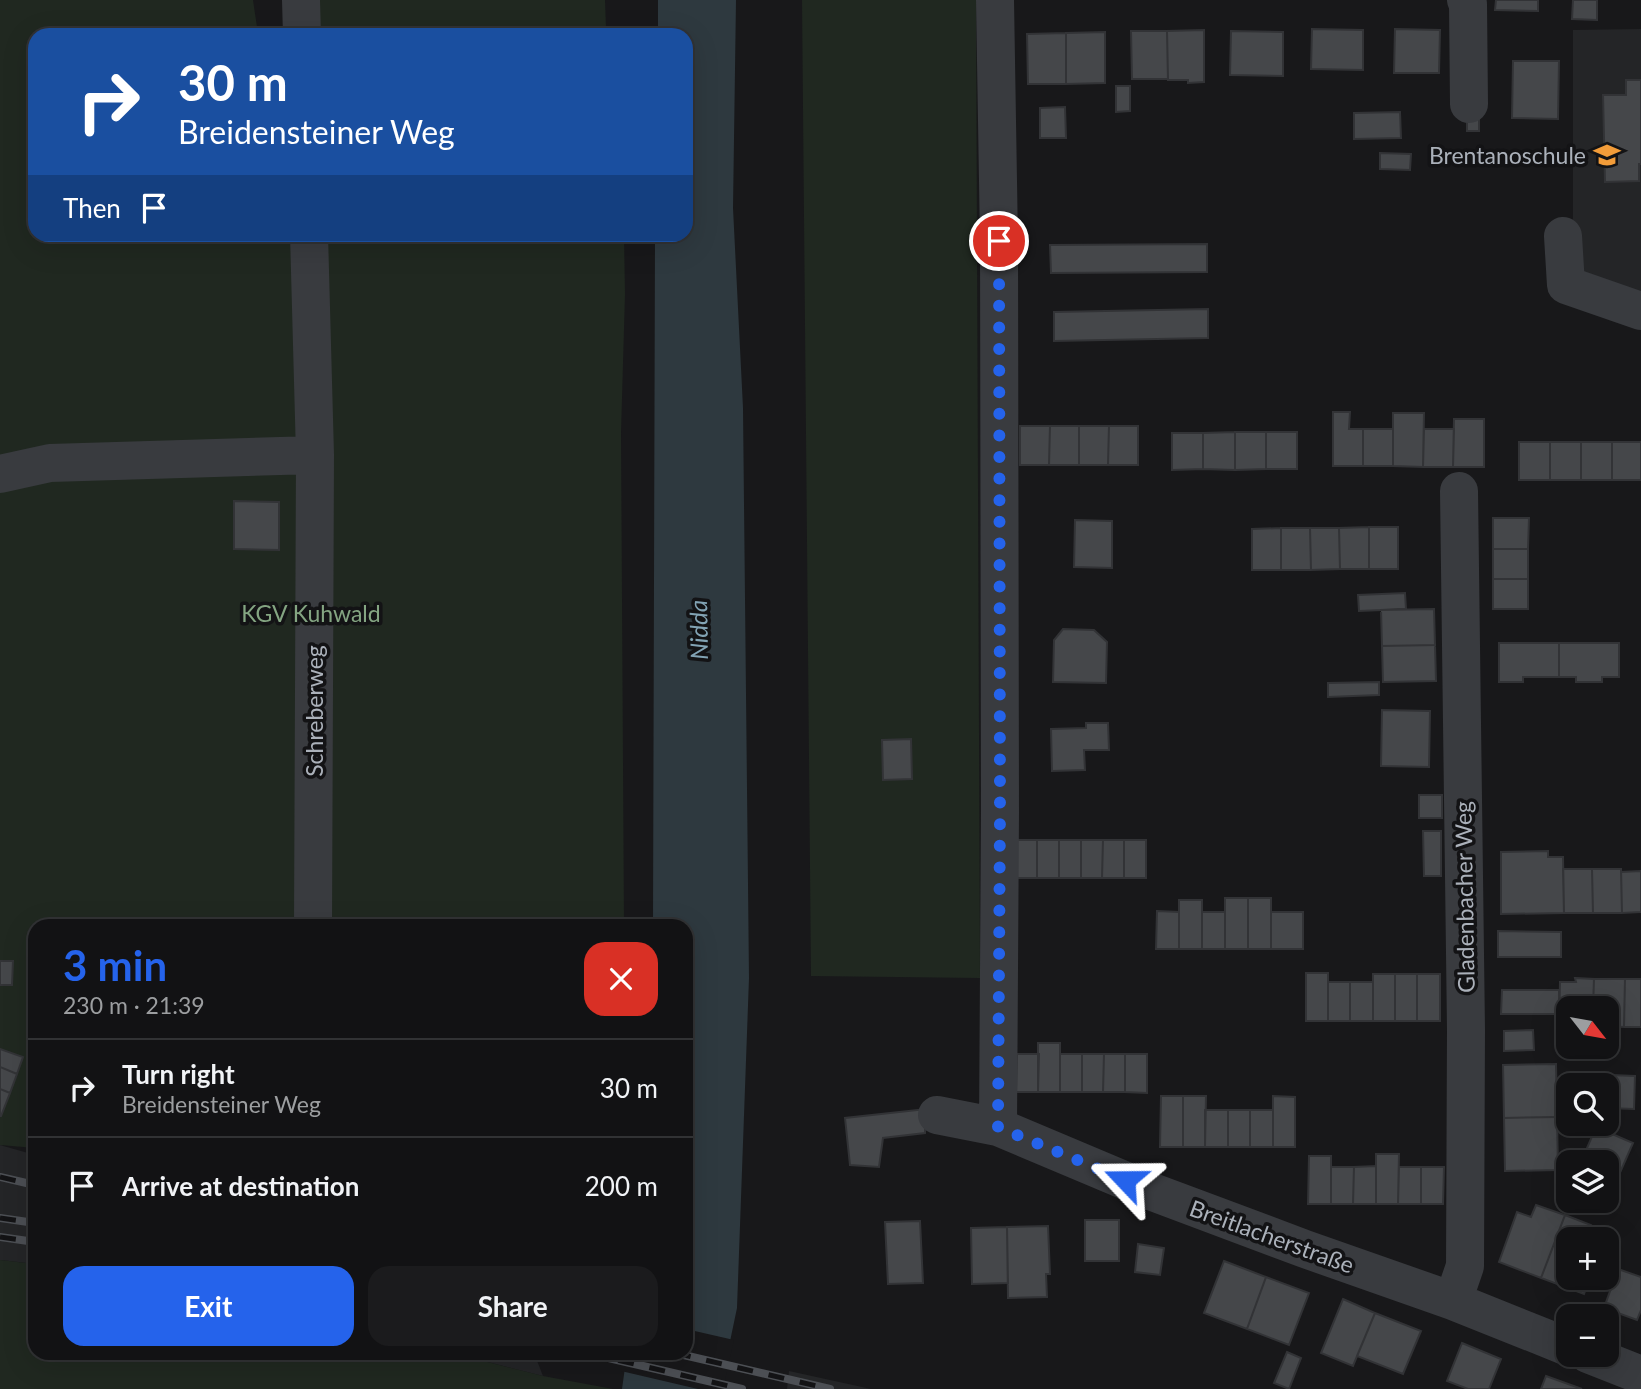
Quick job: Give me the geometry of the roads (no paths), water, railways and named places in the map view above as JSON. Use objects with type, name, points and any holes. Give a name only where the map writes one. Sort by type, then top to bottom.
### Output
[{"type":"street","points":[[301,0],[302,28]]},
{"type":"street","points":[[995,0],[999,241],[998,1127]]},
{"type":"street","points":[[1466,0],[1469,104]]},
{"type":"street","points":[[1563,236],[1566,285],[1641,311]]},
{"type":"street","name":"Schreberweg","points":[[309,242],[315,455],[313,919]]},
{"type":"street","points":[[0,474],[50,463],[315,455]]},
{"type":"street","name":"Gladenbacher Weg","points":[[1453,1301],[1465,1266],[1466,1030],[1459,491]]},
{"type":"street","name":"Breitlacherstraße","points":[[937,1115],[998,1127],[1163,1195],[1453,1301],[1556,1342]]},
{"type":"street","points":[[1619,1367],[1641,1376]]},
{"type":"water","name":"Nidda","points":[[658,0],[736,0],[733,208],[743,408],[749,978],[737,1308],[720,1389],[622,1389],[626,1360],[693,1360],[693,919],[653,919],[655,242],[693,242],[693,28],[658,28]]},
{"type":"railway","points":[[0,1177],[28,1183]]},
{"type":"railway","points":[[0,1218],[28,1222]]},
{"type":"railway","points":[[0,1237],[28,1241]]},
{"type":"railway","points":[[693,1357],[830,1389]]},
{"type":"railway","points":[[617,1360],[742,1389]]},
{"type":"place","name":"Brentanoschule","points":[[1607,155]]},
{"type":"park label","name":"KGV Kuhwald","points":[[311,613]]}]
